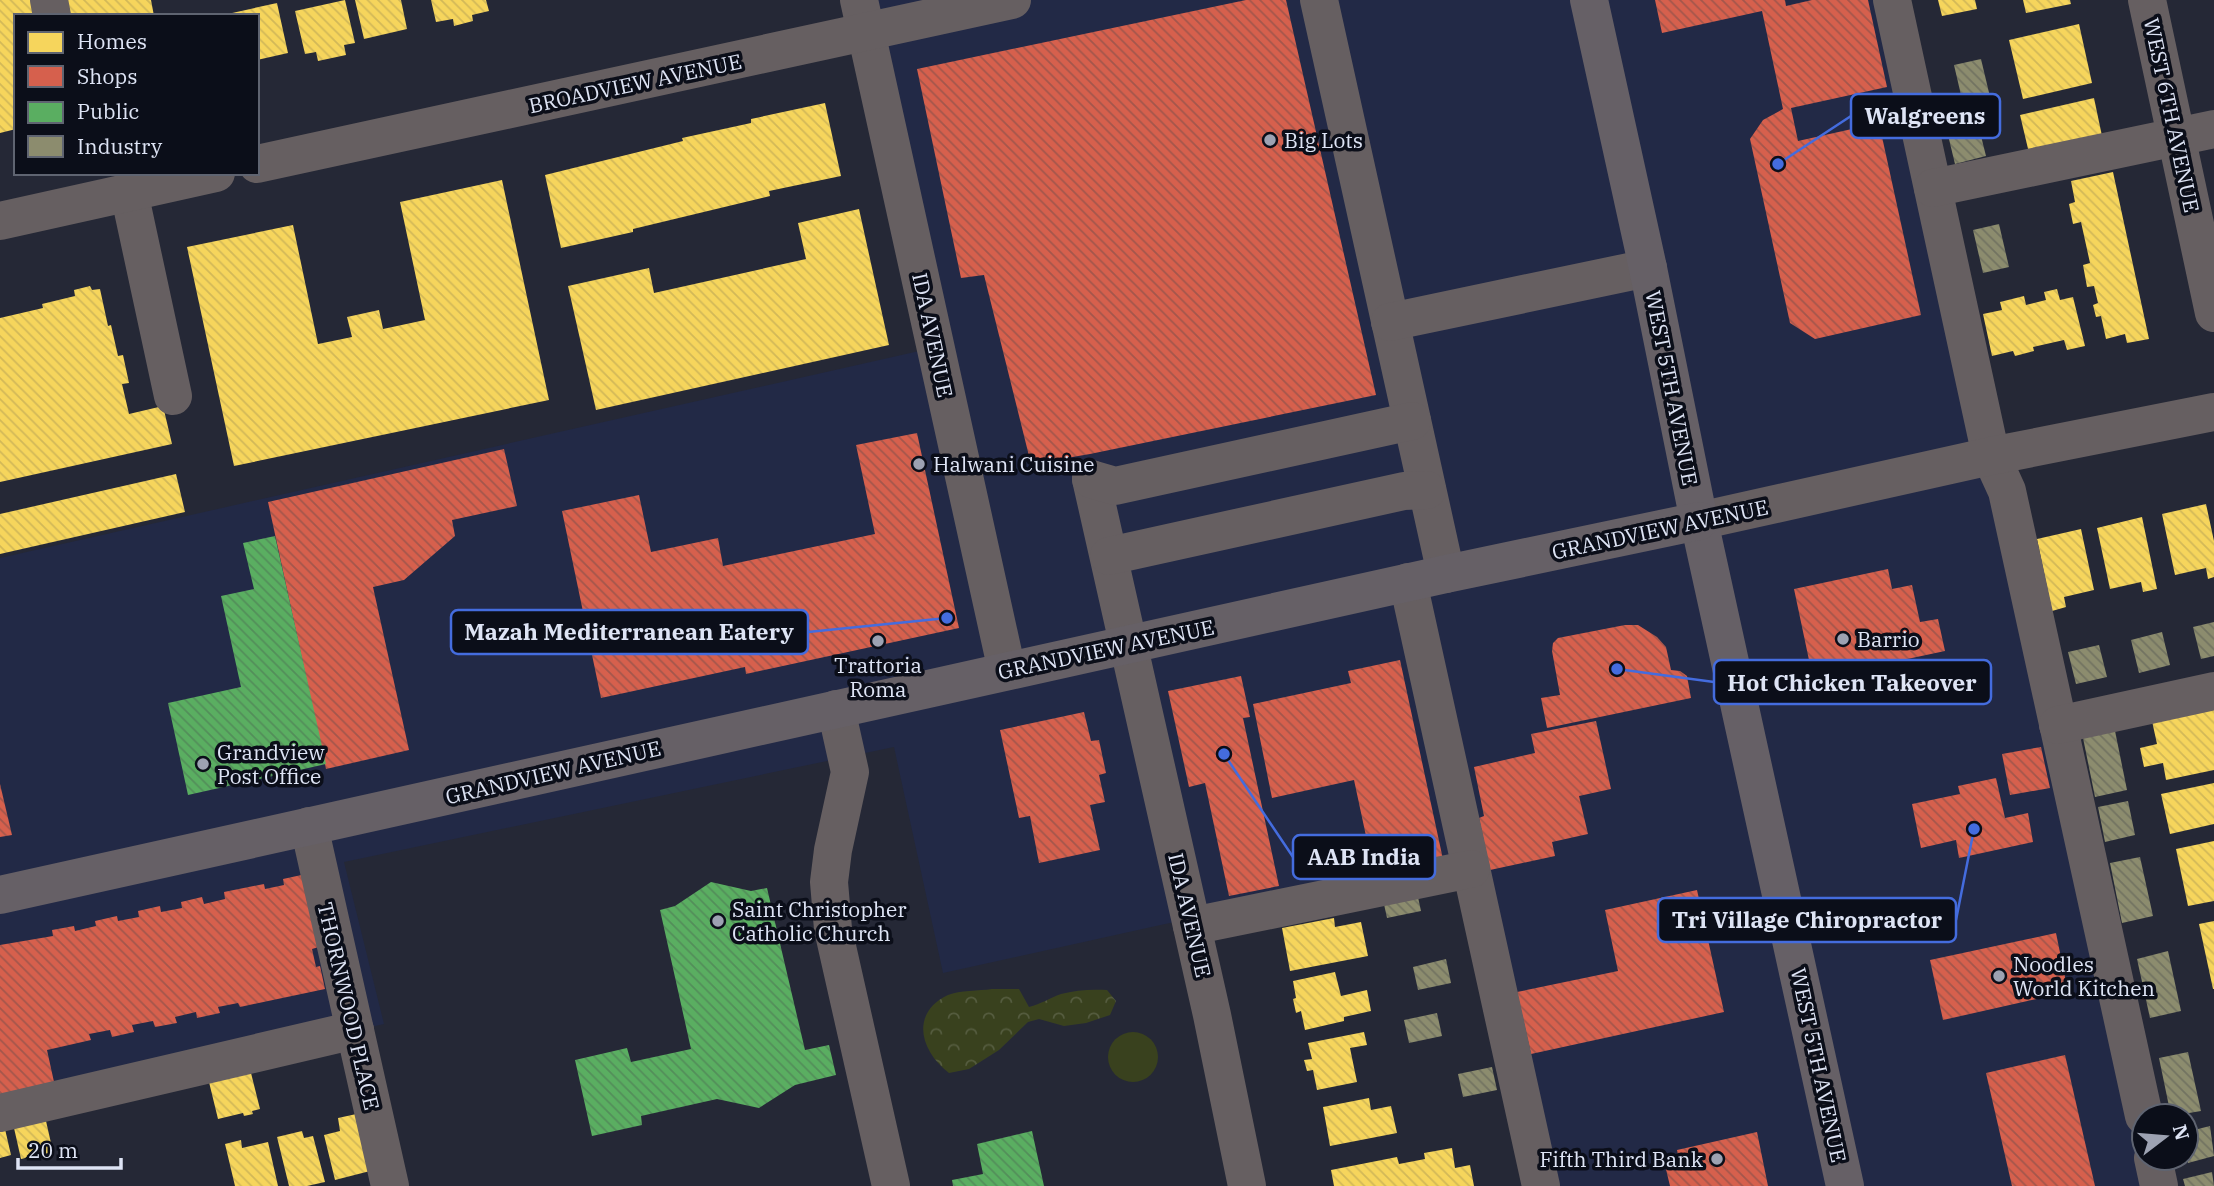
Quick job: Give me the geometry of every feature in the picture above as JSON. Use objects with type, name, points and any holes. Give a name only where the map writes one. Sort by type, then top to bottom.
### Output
[{"type":"main road","name":"WEST 5TH AVENUE","points":[[1589,0],[1648,268],[1699,521],[1845,1186]]},
{"type":"main road","name":"GRANDVIEW AVENUE","points":[[0,895],[1446,573],[1699,521]]},
{"type":"street","name":"BROADVIEW AVENUE","points":[[259,164],[863,16],[1012,0]]},
{"type":"street","points":[[1319,0],[1446,573]]},
{"type":"street","points":[[1892,0],[1991,456],[2007,491],[2141,1102]]},
{"type":"street","name":"WEST 6TH AVENUE","points":[[2147,0],[2214,313]]},
{"type":"street","name":"IDA AVENUE","points":[[863,16],[1007,671]]},
{"type":"street","points":[[1933,188],[2214,129]]},
{"type":"street","points":[[0,221],[105,188],[201,175]]},
{"type":"street","points":[[105,188],[173,396]]},
{"type":"street","points":[[1390,322],[1648,268]]},
{"type":"street","name":"IDA AVENUE","points":[[1247,1186],[1192,926],[1091,479],[1111,462],[1409,409]]},
{"type":"street","name":"GRANDVIEW AVENUE","points":[[1699,521],[1991,456],[2214,412]]},
{"type":"street","points":[[1109,556],[1404,491],[1427,490]]},
{"type":"street","points":[[1408,582],[1541,1186]]},
{"type":"street","points":[[2058,724],[2214,691]]},
{"type":"street","points":[[836,709],[850,772],[829,882],[833,929],[891,1186]]},
{"type":"street","name":"THORNWOOD PLACE","points":[[309,826],[390,1186]]},
{"type":"street","points":[[1192,926],[1471,869]]},
{"type":"street","points":[[0,1114],[355,1030]]},
{"type":"shaded area","points":[[864,0],[1902,0],[2141,1102],[2130,1102],[2130,1172],[2153,1172],[2162,1186],[1542,1186],[1473,863],[1165,924],[943,973],[894,747],[344,862],[384,1024],[0,1109],[0,558],[937,347]]},
{"type":"green space","points":[[992,989],[1019,989],[1029,1007],[1061,994],[1084,990],[1107,990],[1116,1001],[1110,1015],[1086,1023],[1064,1026],[1039,1019],[1028,1022],[999,1050],[969,1069],[949,1073],[931,1054],[926,1043],[923,1032],[928,1012],[948,995]]},
{"type":"green space","points":[[1133,1032],[1150,1040],[1158,1057],[1150,1074],[1133,1082],[1116,1074],[1108,1057],[1116,1040]]},
{"type":"building: Homes","points":[[0,0],[36,0],[40,14],[14,14],[14,130],[0,133]]},
{"type":"building: Homes","points":[[67,0],[151,0],[154,14],[70,14]]},
{"type":"building: Homes","points":[[345,0],[355,43],[344,45],[346,55],[318,61],[316,52],[305,54],[295,11]]},
{"type":"building: Homes","points":[[355,0],[401,0],[407,29],[364,39]]},
{"type":"building: Homes","points":[[431,0],[486,0],[489,11],[472,15],[473,21],[454,26],[453,19],[436,22]]},
{"type":"building: Homes","points":[[1938,0],[1975,0],[1977,9],[1942,16]]},
{"type":"building: Homes","points":[[2023,0],[2070,0],[2071,4],[2026,13]]},
{"type":"building: Homes","points":[[277,3],[288,53],[259,60],[259,14],[228,14]]},
{"type":"building: Homes","points":[[2079,24],[2092,83],[2023,99],[2009,40]]},
{"type":"building: Homes","points":[[2094,98],[2102,136],[2029,153],[2020,115]]},
{"type":"building: Homes","points":[[825,103],[841,176],[769,191],[770,196],[561,248],[545,175],[683,141],[682,138],[751,123],[751,119]]},
{"type":"building: Homes","points":[[2113,172],[2149,339],[2127,343],[2125,334],[2106,339],[2101,316],[2096,317],[2093,305],[2098,303],[2094,286],[2087,287],[2083,265],[2090,263],[2081,222],[2073,224],[2069,204],[2075,202],[2071,181]]},
{"type":"building: Homes","points":[[502,180],[549,400],[234,466],[187,247],[293,225],[318,344],[352,337],[347,317],[379,310],[383,329],[425,320],[400,202]]},
{"type":"building: Homes","points":[[859,209],[889,345],[596,410],[568,286],[649,268],[654,293],[806,259],[798,223]]},
{"type":"building: Homes","points":[[90,286],[92,290],[100,289],[118,356],[123,355],[129,383],[122,384],[129,414],[163,406],[172,444],[0,482],[0,318],[43,308],[42,304],[75,296],[74,290]]},
{"type":"building: Homes","points":[[2057,289],[2060,300],[2073,297],[2085,346],[2067,350],[2064,340],[2033,347],[2034,351],[2015,356],[2013,351],[1992,356],[1983,314],[2002,310],[2000,302],[2024,296],[2026,305],[2046,300],[2044,292]]},
{"type":"building: Homes","points":[[176,474],[185,512],[0,554],[0,514]]},
{"type":"building: Homes","points":[[2206,504],[2214,541],[2214,577],[2208,579],[2206,568],[2175,575],[2162,514]]},
{"type":"building: Homes","points":[[2142,517],[2157,589],[2143,592],[2141,582],[2110,589],[2097,528]]},
{"type":"building: Homes","points":[[2081,529],[2094,590],[2064,597],[2066,607],[2052,611],[2037,539]]},
{"type":"building: Homes","points":[[2214,708],[2214,770],[2166,780],[2163,763],[2144,767],[2140,748],[2157,744],[2152,721]]},
{"type":"building: Homes","points":[[2214,783],[2214,824],[2170,834],[2161,794]]},
{"type":"building: Homes","points":[[2214,841],[2214,901],[2188,906],[2176,849]]},
{"type":"building: Homes","points":[[1334,918],[1335,927],[1361,922],[1368,956],[1290,971],[1282,928]]},
{"type":"building: Homes","points":[[2214,921],[2214,989],[2213,989],[2199,924]]},
{"type":"building: Homes","points":[[1335,972],[1341,996],[1367,990],[1371,1011],[1344,1017],[1344,1021],[1305,1030],[1301,1011],[1296,1013],[1293,981]]},
{"type":"building: Homes","points":[[1364,1032],[1367,1045],[1350,1048],[1357,1082],[1317,1090],[1313,1070],[1307,1071],[1304,1060],[1312,1059],[1308,1043]]},
{"type":"building: Homes","points":[[251,1073],[260,1109],[252,1111],[253,1114],[244,1116],[243,1113],[218,1119],[209,1082]]},
{"type":"building: Homes","points":[[1369,1098],[1371,1110],[1391,1106],[1397,1133],[1330,1146],[1323,1107]]},
{"type":"building: Homes","points":[[361,1113],[374,1170],[335,1180],[324,1135],[340,1131],[338,1118]]},
{"type":"building: Homes","points":[[46,1121],[53,1152],[21,1159],[14,1128]]},
{"type":"building: Homes","points":[[5,1129],[11,1155],[0,1158],[0,1130]]},
{"type":"building: Homes","points":[[302,1131],[304,1138],[313,1136],[325,1182],[289,1186],[277,1137]]},
{"type":"building: Homes","points":[[241,1140],[242,1148],[268,1142],[278,1186],[235,1186],[225,1144]]},
{"type":"building: Homes","points":[[1452,1148],[1455,1168],[1470,1165],[1474,1186],[1334,1186],[1331,1170],[1397,1157],[1399,1164],[1425,1159],[1424,1153]]},
{"type":"building: Shops","points":[[1246,0],[1286,0],[1376,395],[1031,464],[984,275],[961,278],[917,69]]},
{"type":"building: Shops","points":[[1655,0],[1785,0],[1786,6],[1812,0],[1868,0],[1887,87],[1791,108],[1798,141],[1879,123],[1921,315],[1815,339],[1790,323],[1750,139],[1763,120],[1783,109],[1762,11],[1662,33]]},
{"type":"building: Shops","points":[[917,433],[959,628],[746,674],[745,667],[601,698],[562,511],[639,495],[651,552],[718,538],[723,566],[875,534],[856,445]]},
{"type":"building: Shops","points":[[504,449],[517,506],[452,520],[455,536],[404,580],[373,587],[409,750],[326,769],[268,502]]},
{"type":"building: Shops","points":[[1888,569],[1892,589],[1912,585],[1920,622],[1938,619],[1945,651],[1813,679],[1794,589]]},
{"type":"building: Shops","points":[[1638,625],[1657,637],[1666,647],[1671,670],[1680,671],[1687,676],[1691,698],[1547,728],[1541,698],[1560,695],[1553,643],[1558,638]]},
{"type":"building: Shops","points":[[1400,660],[1444,864],[1375,878],[1354,780],[1272,798],[1253,704],[1351,683],[1348,671]]},
{"type":"building: Shops","points":[[1241,676],[1250,717],[1243,718],[1279,886],[1229,896],[1205,783],[1189,787],[1168,691]]},
{"type":"building: Shops","points":[[1084,712],[1091,741],[1099,740],[1106,773],[1099,775],[1105,802],[1090,805],[1100,850],[1039,863],[1030,816],[1019,818],[1000,730]]},
{"type":"building: Shops","points":[[1596,721],[1611,789],[1579,796],[1588,834],[1552,842],[1555,856],[1490,870],[1479,818],[1484,816],[1474,767],[1535,753],[1531,734]]},
{"type":"building: Shops","points":[[2041,747],[2050,788],[2010,795],[2002,754]]},
{"type":"building: Shops","points":[[1996,778],[2005,818],[2028,813],[2033,842],[1959,858],[1956,840],[1921,848],[1912,804],[1960,794],[1958,786]]},
{"type":"building: Shops","points":[[0,784],[12,835],[0,837]]},
{"type":"building: Shops","points":[[306,874],[322,946],[312,949],[316,967],[320,966],[325,989],[240,1007],[238,1003],[218,1007],[220,1013],[197,1018],[196,1012],[175,1017],[177,1023],[155,1027],[153,1021],[132,1025],[134,1032],[112,1037],[110,1030],[89,1034],[91,1040],[47,1050],[56,1091],[0,1104],[0,945],[53,936],[52,930],[74,926],[75,931],[96,926],[95,921],[117,916],[118,921],[139,917],[138,911],[160,906],[161,912],[182,908],[181,902],[202,897],[204,904],[225,899],[224,892],[264,884],[265,889],[284,885],[283,879]]},
{"type":"building: Shops","points":[[1697,890],[1724,1012],[1531,1054],[1517,992],[1618,971],[1605,910]]},
{"type":"building: Shops","name":"Noodles World Kitchen","points":[[2056,933],[2068,992],[1943,1020],[1930,960]]},
{"type":"building: Shops","points":[[2065,1055],[2095,1186],[2012,1186],[1986,1073]]},
{"type":"building: Shops","name":"Fifth Third Bank","points":[[1757,1132],[1768,1186],[1670,1186],[1664,1161],[1678,1157],[1677,1150]]},
{"type":"building: Public","points":[[275,536],[326,764],[188,795],[168,703],[241,687],[221,596],[254,589],[243,543]]},
{"type":"building: Public","points":[[711,882],[751,891],[767,888],[805,1050],[829,1045],[836,1075],[795,1085],[759,1108],[717,1099],[641,1116],[642,1125],[592,1136],[575,1060],[627,1048],[631,1062],[691,1049],[660,910],[675,906]]},
{"type":"building: Public","points":[[1032,1131],[1044,1186],[953,1186],[952,1180],[983,1174],[977,1144]]},
{"type":"building: Industry","points":[[1981,59],[1991,101],[1964,108],[1954,65]]},
{"type":"building: Industry","points":[[1978,124],[1986,156],[1955,164],[1947,131]]},
{"type":"building: Industry","points":[[1999,224],[2009,267],[1983,273],[1973,230]]},
{"type":"building: Industry","points":[[2214,622],[2214,656],[2201,659],[2193,627]]},
{"type":"building: Industry","points":[[2162,632],[2170,665],[2139,673],[2131,640]]},
{"type":"building: Industry","points":[[2099,645],[2107,677],[2076,684],[2068,652]]},
{"type":"building: Industry","points":[[2114,726],[2127,790],[2095,797],[2082,733]]},
{"type":"building: Industry","points":[[2128,801],[2135,835],[2105,842],[2098,807]]},
{"type":"building: Industry","points":[[2140,857],[2153,916],[2122,923],[2110,863]]},
{"type":"building: Industry","points":[[1416,888],[1421,911],[1387,918],[1382,895]]},
{"type":"building: Industry","points":[[2168,951],[2181,1011],[2150,1018],[2137,959]]},
{"type":"building: Industry","points":[[1446,959],[1451,983],[1418,990],[1413,967]]},
{"type":"building: Industry","points":[[1437,1013],[1442,1036],[1409,1043],[1404,1020]]},
{"type":"building: Industry","points":[[2188,1052],[2199,1102],[2168,1102],[2159,1058]]},
{"type":"building: Industry","points":[[1492,1067],[1497,1090],[1463,1097],[1458,1074]]},
{"type":"building: Industry","points":[[2210,1126],[2214,1156],[2200,1160],[2200,1128]]},
{"type":"building: Industry","points":[[2212,1172],[2214,1186],[2185,1186],[2183,1179]]},
{"type":"place","name":"Big Lots","points":[[1270,140]]},
{"type":"place","name":"Walgreens","points":[[1778,164]]},
{"type":"place","name":"Halwani Cuisine","points":[[919,464]]},
{"type":"place","name":"Mazah Mediterranean Eatery","points":[[947,618]]},
{"type":"place","name":"Barrio","points":[[1843,639]]},
{"type":"place","name":"Trattoria Roma","points":[[878,641]]},
{"type":"place","name":"Hot Chicken Takeover","points":[[1617,669]]},
{"type":"place","name":"AAB India","points":[[1224,754]]},
{"type":"place","name":"Grandview Post Office","points":[[203,764]]},
{"type":"place","name":"Tri Village Chiropractor","points":[[1974,829]]},
{"type":"place","name":"Saint Christopher Catholic Church","points":[[718,921]]},
{"type":"place","name":"Noodles World Kitchen","points":[[1999,976]]},
{"type":"place","name":"Fifth Third Bank","points":[[1717,1159]]}]
